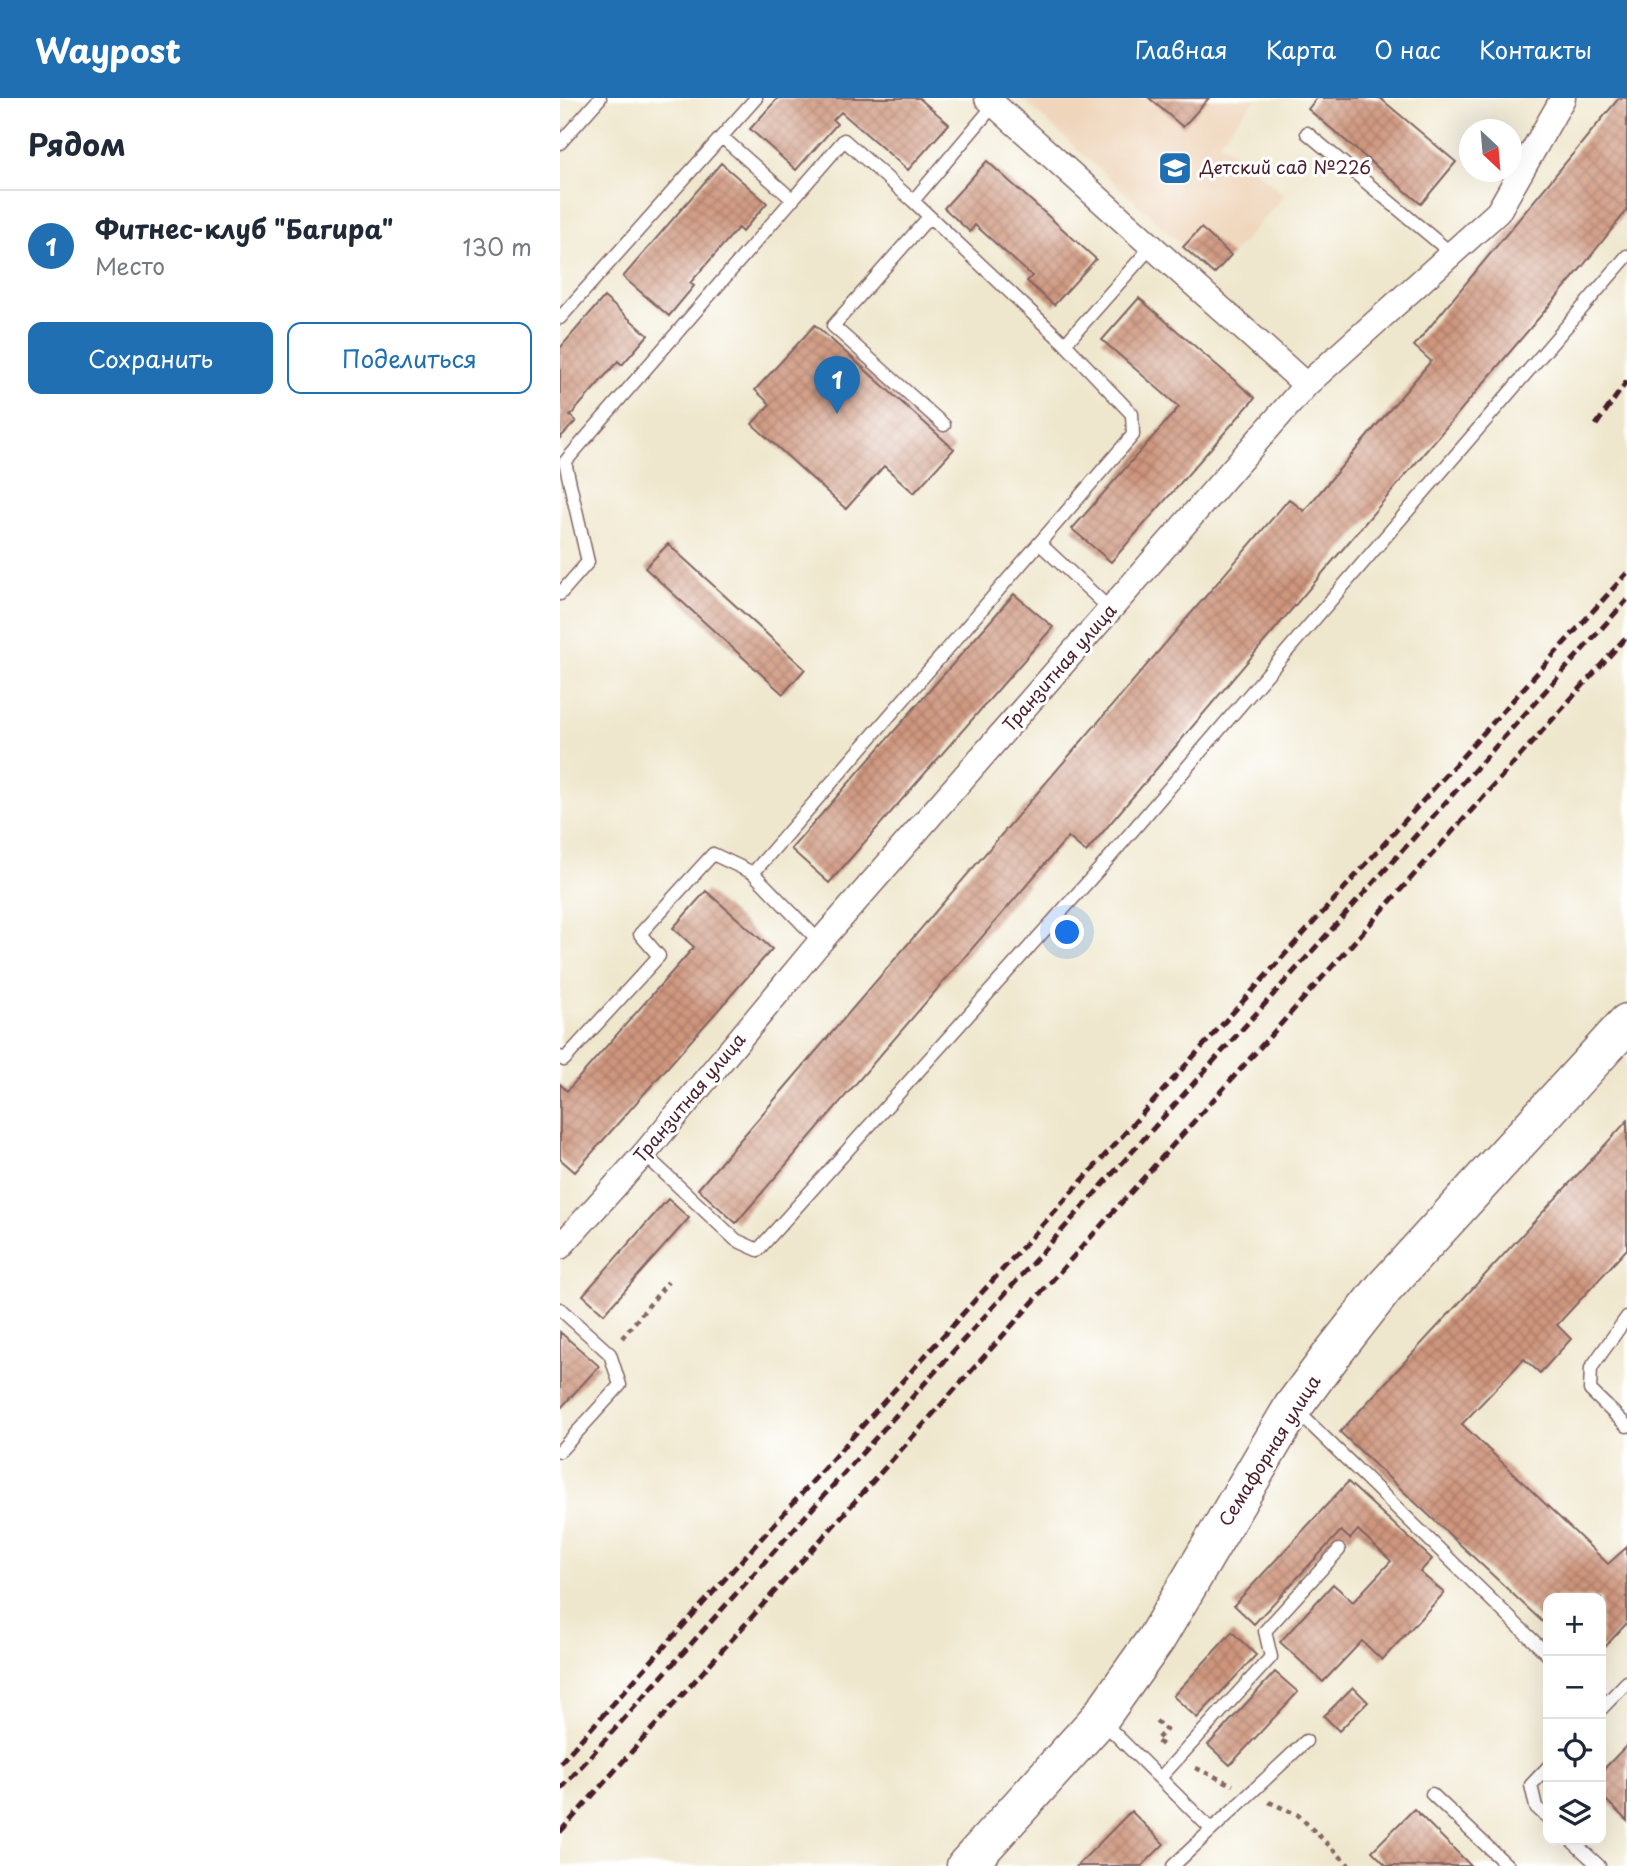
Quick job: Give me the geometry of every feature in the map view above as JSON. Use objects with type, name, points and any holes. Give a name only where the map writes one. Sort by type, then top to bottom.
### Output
[{"type":"highway","name":"Семафорная улица","points":[[966,1866],[1099,1719],[1157,1639],[1293,1407],[1384,1288],[1627,1023]]},
{"type":"street","name":"Транзитная улица","points":[[562,1239],[644,1154],[820,942],[1307,385],[1498,212],[1563,98]]},
{"type":"street","points":[[990,101],[1307,385]]},
{"type":"lane","points":[[560,143],[600,98]]},
{"type":"lane","points":[[560,318],[756,98]]},
{"type":"lane","points":[[912,201],[990,101]]},
{"type":"lane","points":[[1307,133],[1451,253]]},
{"type":"lane","points":[[722,136],[793,200]]},
{"type":"lane","points":[[560,594],[588,562],[565,462],[844,140],[1065,344],[1132,414],[1133,435],[753,873]]},
{"type":"lane","points":[[929,217],[833,326],[944,425]]},
{"type":"lane","points":[[1065,344],[1152,247]]},
{"type":"lane","points":[[644,1154],[736,1240],[758,1250],[1103,865],[1627,256]]},
{"type":"lane","points":[[1039,543],[1111,610]]},
{"type":"lane","points":[[560,1057],[564,1060],[659,956],[639,934],[713,854],[753,873],[820,942]]},
{"type":"lane","points":[[560,1309],[610,1354],[620,1385],[560,1451]]},
{"type":"lane","points":[[1627,1317],[1591,1368],[1591,1390],[1627,1426]]},
{"type":"lane","points":[[1293,1407],[1543,1650]]},
{"type":"lane","points":[[1160,1778],[1271,1657],[1265,1631],[1339,1550]]},
{"type":"lane","points":[[1606,1703],[1627,1682]]},
{"type":"lane","points":[[1099,1719],[1211,1829]]},
{"type":"lane","points":[[1173,1866],[1306,1741]]},
{"type":"lane","points":[[1543,1772],[1531,1785],[1536,1807],[1543,1813]]},
{"type":"lane","points":[[1432,1794],[1508,1866]]},
{"type":"lane","points":[[1576,1845],[1599,1866]]},
{"type":"path","points":[[610,1354],[668,1282]]},
{"type":"shaded area","name":"Детский сад №226","points":[[1021,98],[1256,98],[1219,141],[1285,195],[1214,274]]},
{"type":"building","points":[[778,98],[919,98],[949,124],[908,170],[841,112],[833,120],[837,124],[796,170],[750,129]]},
{"type":"building","points":[[1149,98],[1209,98],[1183,127]]},
{"type":"building","points":[[1317,98],[1380,98],[1456,162],[1421,204],[1308,109]]},
{"type":"building","points":[[1619,98],[1627,98],[1627,210],[1582,267],[1086,852],[1068,837],[736,1223],[698,1189],[1289,499],[1304,511],[1431,361],[1414,346]]},
{"type":"building","points":[[987,161],[1096,259],[1054,305],[1027,281],[1032,276],[975,225],[970,232],[944,208]]},
{"type":"building","points":[[721,163],[767,203],[742,232],[738,228],[690,283],[694,286],[669,316],[623,277]]},
{"type":"building","points":[[1201,228],[1231,255],[1214,274],[1183,247]]},
{"type":"building","points":[[604,297],[648,335],[622,365],[618,361],[570,416],[576,421],[560,438],[560,348]]},
{"type":"building","points":[[1139,298],[1255,398],[1111,562],[1072,529],[1179,407],[1102,340]]},
{"type":"building","points":[[815,325],[954,449],[914,493],[884,466],[846,509],[752,424],[770,404],[755,390]]},
{"type":"building","points":[[668,544],[805,669],[783,694],[645,568]]},
{"type":"building","points":[[1014,594],[1053,627],[829,883],[791,849]]},
{"type":"building","points":[[706,891],[772,949],[575,1172],[560,1159],[560,1084],[567,1091],[694,947],[673,928]]},
{"type":"building","points":[[1627,1121],[1627,1249],[1557,1325],[1571,1339],[1540,1373],[1524,1359],[1462,1424],[1608,1564],[1627,1547],[1627,1623],[1606,1646],[1606,1593],[1543,1593],[1543,1622],[1340,1432]]},
{"type":"building","points":[[668,1199],[689,1218],[604,1314],[583,1295]]},
{"type":"building","points":[[560,1332],[599,1366],[560,1409]]},
{"type":"building","points":[[1348,1482],[1432,1559],[1420,1572],[1444,1593],[1382,1660],[1362,1641],[1323,1682],[1280,1642],[1333,1584],[1353,1602],[1391,1561],[1358,1530],[1350,1539],[1341,1531],[1254,1624],[1234,1605]]},
{"type":"building","points":[[1232,1632],[1256,1655],[1197,1718],[1173,1696]]},
{"type":"building","points":[[1275,1672],[1298,1692],[1230,1765],[1208,1745]]},
{"type":"building","points":[[1353,1687],[1368,1702],[1339,1731],[1324,1716]]},
{"type":"building","points":[[1627,1745],[1627,1821],[1606,1800],[1606,1767]]},
{"type":"building","points":[[1414,1809],[1471,1866],[1387,1866],[1372,1851]]},
{"type":"building","points":[[1131,1811],[1164,1844],[1142,1866],[1077,1866]]},
{"type":"railway","points":[[1596,425],[1627,381]]},
{"type":"railway","points":[[560,1763],[1627,573]]},
{"type":"railway","points":[[560,1790],[1627,600]]},
{"type":"railway","points":[[560,1832],[1627,636]]},
{"type":"place","name":"Детский сад №226","points":[[1175,168]]},
{"type":"place","name":"Фитнес-клуб \"Багира\"","points":[[837,414]]}]
